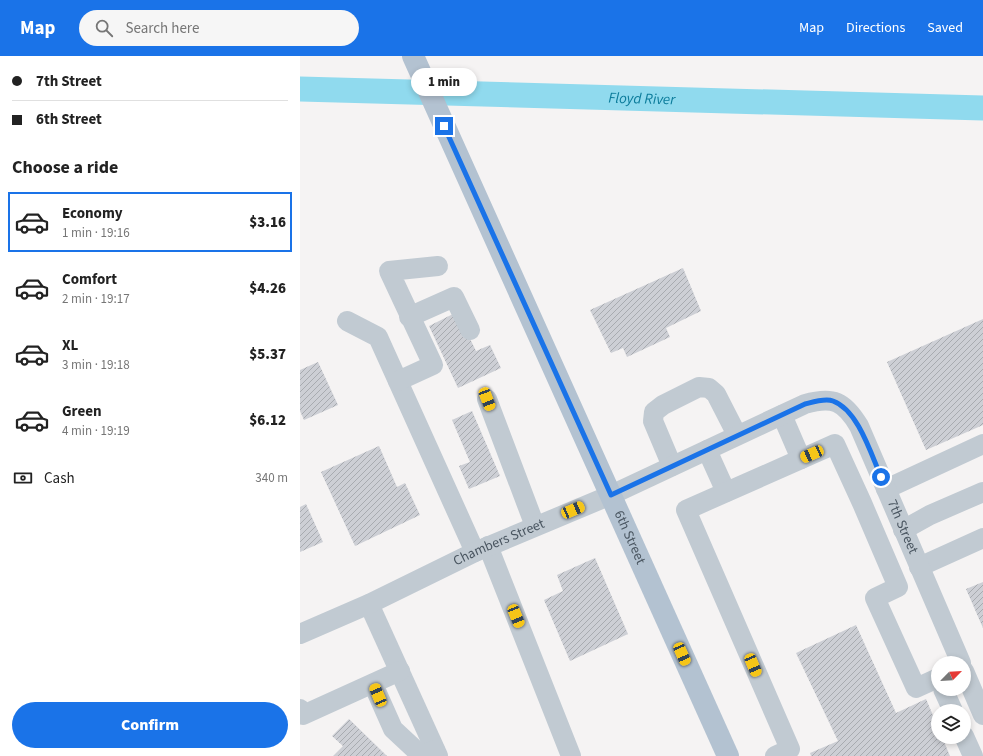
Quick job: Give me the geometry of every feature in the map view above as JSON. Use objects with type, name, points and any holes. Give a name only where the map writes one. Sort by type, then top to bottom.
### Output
[{"type":"main road","name":"6th Street","points":[[413,56],[728,756]]},
{"type":"street","points":[[398,381],[433,365],[389,272],[438,266]]},
{"type":"street","points":[[410,317],[454,297],[470,330]]},
{"type":"street","points":[[347,321],[378,337],[398,381],[481,549],[572,756]]},
{"type":"street","points":[[672,466],[653,421],[654,412],[663,405],[699,387],[709,388],[716,394],[737,436]]},
{"type":"street","points":[[487,399],[535,526]]},
{"type":"street","name":"Chambers Street","points":[[300,634],[369,604],[481,549],[611,495],[805,404],[831,400]]},
{"type":"street","name":"7th Street","points":[[831,400],[843,406],[852,414],[859,426],[958,656]]},
{"type":"street","points":[[782,415],[801,459]]},
{"type":"street","points":[[786,754],[686,510],[835,444],[898,588],[875,598],[916,688],[931,681]]},
{"type":"street","points":[[862,503],[983,444]]},
{"type":"street","points":[[707,450],[726,492]]},
{"type":"street","points":[[903,530],[930,515],[983,492]]},
{"type":"street","points":[[919,567],[983,538]]},
{"type":"street","points":[[369,604],[436,753],[421,755],[393,729],[373,684]]},
{"type":"street","points":[[300,709],[303,715],[400,671]]},
{"type":"street","points":[[971,687],[983,715]]},
{"type":"street","points":[[968,744],[973,756]]},
{"type":"building","points":[[683,268],[701,311],[666,328],[670,337],[627,357],[623,348],[611,353],[590,310]]},
{"type":"building","points":[[457,312],[476,351],[490,345],[501,368],[458,388],[429,326]]},
{"type":"building","points":[[983,319],[983,425],[926,450],[887,362]]},
{"type":"building","points":[[318,362],[338,405],[304,420],[300,411],[300,370]]},
{"type":"building","points":[[472,411],[500,476],[469,489],[459,466],[470,462],[452,420]]},
{"type":"building","points":[[379,446],[397,487],[405,483],[420,515],[355,546],[321,472]]},
{"type":"building","points":[[306,504],[323,542],[300,552],[300,507]]},
{"type":"building","points":[[595,558],[628,634],[570,661],[544,600],[563,591],[557,575]]},
{"type":"building","points":[[983,582],[983,628],[966,589]]},
{"type":"building","points":[[856,625],[896,713],[926,699],[931,711],[931,744],[945,744],[950,756],[811,756],[810,753],[838,741],[796,653]]},
{"type":"building","points":[[349,719],[387,756],[333,756],[343,746],[332,736]]},
{"type":"waterway","name":"Floyd River","points":[[300,89],[983,108]]},
{"type":"route","points":[[444,126],[611,495],[805,404],[831,400],[843,406],[852,414],[859,426],[881,477]]}]
